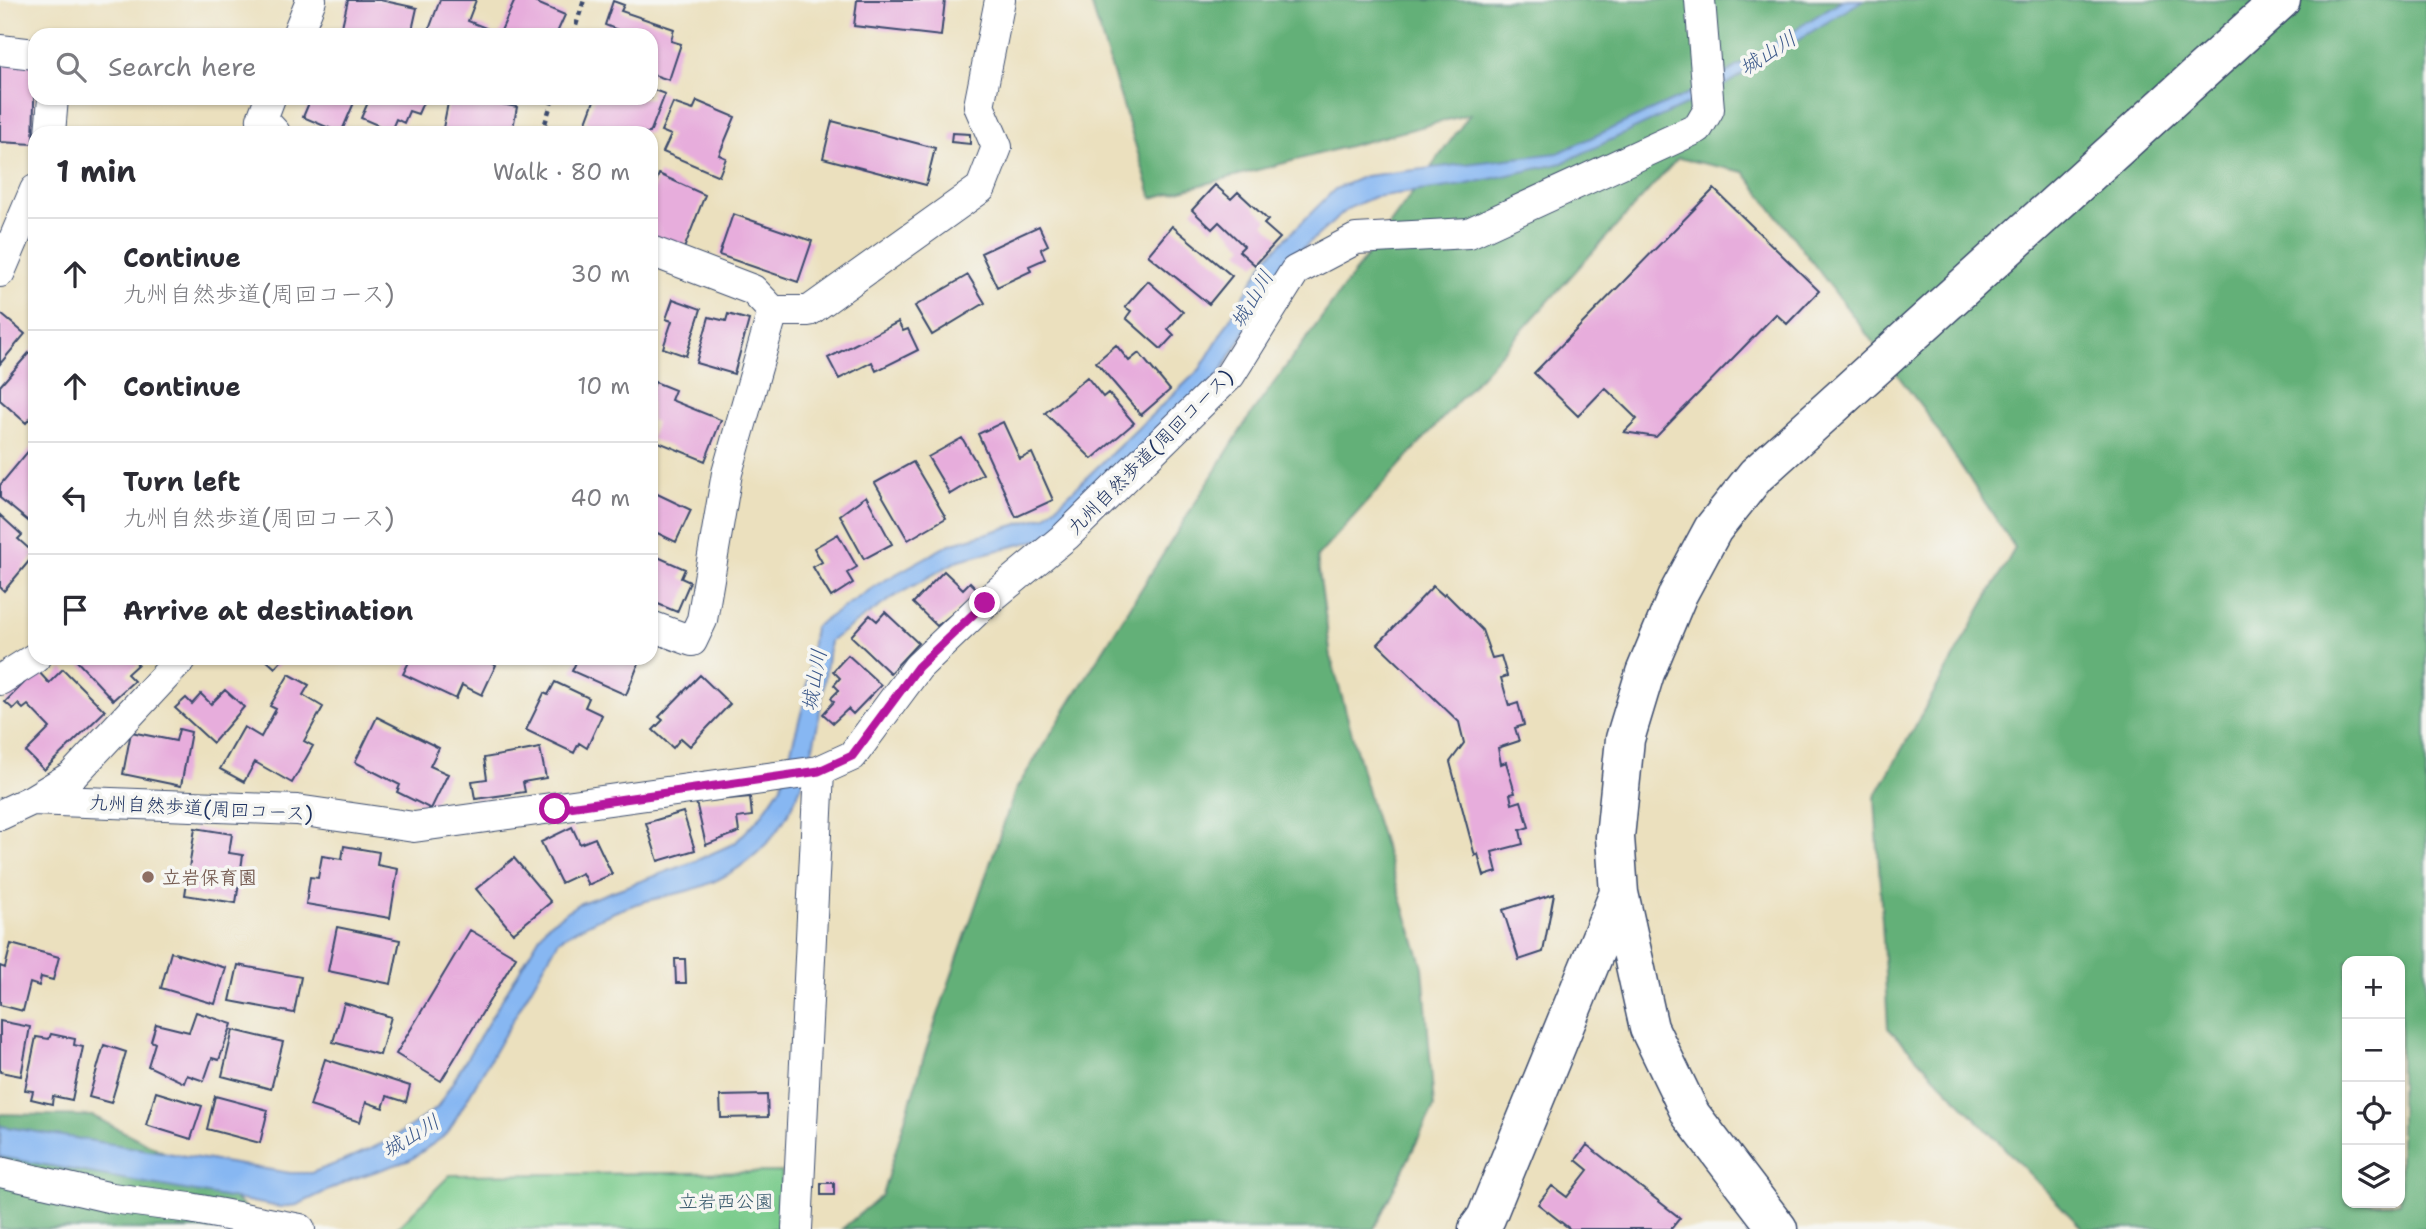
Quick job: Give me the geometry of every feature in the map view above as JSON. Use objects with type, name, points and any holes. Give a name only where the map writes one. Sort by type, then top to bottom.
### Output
[{"type":"street","points":[[300,28],[311,0]]},
{"type":"street","points":[[658,254],[753,290],[773,311],[809,311],[981,188],[997,147],[979,106],[1000,0]]},
{"type":"street","name":"九州自然歩道(周回コース)","points":[[0,815],[32,800],[297,810],[414,827],[737,780],[818,771],[852,756],[918,667],[985,603],[1066,536],[1230,375],[1295,271],[1356,239],[1469,233],[1698,128],[1709,109],[1700,0]]},
{"type":"street","points":[[1778,1229],[1691,1115],[1649,1028],[1619,893],[1615,836],[1625,738],[1645,673],[1673,606],[1713,529],[1756,475],[2281,0]]},
{"type":"street","points":[[0,50],[28,53]]},
{"type":"street","points":[[51,126],[53,105]]},
{"type":"street","points":[[267,105],[262,119],[268,126]]},
{"type":"street","points":[[0,272],[28,206]]},
{"type":"street","points":[[658,629],[692,641],[702,620],[727,473],[773,311]]},
{"type":"street","points":[[0,680],[28,662]]},
{"type":"street","points":[[32,800],[72,776],[175,665]]},
{"type":"street","points":[[797,1229],[818,771]]},
{"type":"street","points":[[1478,1229],[1491,1206],[1619,893]]},
{"type":"street","points":[[0,1172],[112,1198],[190,1208],[300,1229]]},
{"type":"path","points":[[575,28],[584,0]]},
{"type":"path","points":[[544,126],[551,105]]},
{"type":"green space","points":[[1090,0],[2426,0],[2426,1229],[2083,1229],[1888,1028],[1875,797],[2015,548],[1924,410],[1744,172],[1678,158],[1317,557],[1331,657],[1373,811],[1423,967],[1434,1107],[1374,1229],[842,1229],[882,1195],[926,1050],[1015,791],[1247,420],[1470,114],[1152,198]]},
{"type":"green space","points":[[0,1114],[93,1116],[205,1173],[270,1229],[0,1229]]},
{"type":"green space","name":"立岩西公園","points":[[782,1172],[781,1229],[396,1229],[450,1175]]},
{"type":"water","name":"城山川","points":[[1842,0],[1863,0],[1718,89],[1717,79]]},
{"type":"water","name":"城山川","points":[[1698,89],[1700,98],[1562,163],[1463,185],[1374,197],[1349,208],[1287,262],[1217,378],[1057,535],[959,560],[892,598],[830,641],[812,751],[787,817],[766,844],[739,868],[703,886],[606,915],[559,940],[447,1134],[410,1160],[350,1180],[297,1205],[280,1207],[0,1157],[0,1126],[290,1173],[311,1173],[390,1140],[437,1108],[546,926],[578,904],[693,862],[735,843],[760,817],[781,786],[805,699],[814,627],[880,583],[950,544],[1046,516],[1200,369],[1267,257],[1335,189],[1365,176],[1558,153]]},
{"type":"building","points":[[348,0],[380,0],[417,8],[413,28],[342,28]]},
{"type":"building","points":[[440,0],[476,0],[468,21],[486,28],[430,28]]},
{"type":"building","points":[[515,0],[530,0],[565,15],[559,28],[502,28]]},
{"type":"building","points":[[857,0],[945,0],[941,36],[854,26]]},
{"type":"building","points":[[613,1],[624,5],[621,11],[674,29],[671,41],[681,44],[669,80],[658,76],[658,28],[613,28],[605,25]]},
{"type":"building","points":[[0,60],[28,61],[28,105],[34,105],[33,126],[28,126],[28,144],[0,142]]},
{"type":"building","points":[[658,92],[665,94],[653,126],[596,126],[586,122],[592,105],[658,105]]},
{"type":"building","points":[[697,101],[735,117],[719,155],[726,158],[719,176],[663,152],[671,135],[661,131],[673,103],[693,110]]},
{"type":"building","points":[[308,105],[353,105],[344,126],[324,126],[303,117]]},
{"type":"building","points":[[367,105],[422,105],[418,114],[409,111],[404,123],[396,119],[393,126],[379,126],[361,118]]},
{"type":"building","points":[[448,105],[517,107],[513,126],[443,126]]},
{"type":"building","points":[[832,121],[935,148],[926,185],[823,158]]},
{"type":"building","points":[[952,133],[970,134],[970,144],[951,142]]},
{"type":"building","points":[[659,174],[705,195],[683,251],[658,241]]},
{"type":"building","points":[[1215,185],[1231,199],[1238,192],[1268,220],[1264,224],[1280,238],[1255,265],[1239,251],[1244,246],[1219,222],[1212,229],[1192,210]]},
{"type":"building","points":[[1714,189],[1819,291],[1787,324],[1776,314],[1656,437],[1624,432],[1637,419],[1605,388],[1578,416],[1534,373]]},
{"type":"building","points":[[733,214],[812,241],[798,282],[719,255]]},
{"type":"building","points":[[1039,226],[1048,245],[1041,249],[1045,259],[1029,266],[1031,271],[997,287],[981,253]]},
{"type":"building","points":[[1172,226],[1232,276],[1209,304],[1148,255]]},
{"type":"building","points":[[968,275],[985,303],[932,335],[915,306]]},
{"type":"building","points":[[1148,281],[1183,312],[1168,329],[1174,335],[1161,349],[1126,318],[1131,311],[1125,307]]},
{"type":"building","points":[[673,299],[701,309],[686,356],[663,348],[672,321],[666,319]]},
{"type":"building","points":[[1,314],[25,334],[0,364],[0,316]]},
{"type":"building","points":[[728,314],[749,320],[734,374],[696,363],[709,317],[726,321]]},
{"type":"building","points":[[898,322],[903,331],[908,329],[918,350],[876,371],[872,362],[839,379],[828,358]]},
{"type":"building","points":[[1116,345],[1129,361],[1139,353],[1170,390],[1141,415],[1096,362]]},
{"type":"building","points":[[28,354],[26,423],[0,400],[0,386]]},
{"type":"building","points":[[1087,377],[1103,397],[1108,393],[1134,423],[1092,459],[1045,413]]},
{"type":"building","points":[[658,383],[675,390],[671,400],[721,420],[705,461],[658,442]]},
{"type":"building","points":[[1003,422],[1020,459],[1032,453],[1053,500],[1016,517],[978,434]]},
{"type":"building","points":[[962,438],[983,474],[950,494],[928,457]]},
{"type":"building","points":[[28,451],[28,521],[0,498],[0,485]]},
{"type":"building","points":[[913,462],[946,518],[908,540],[875,483]]},
{"type":"building","points":[[658,494],[691,510],[676,542],[658,533]]},
{"type":"building","points":[[866,496],[892,544],[864,559],[840,515]]},
{"type":"building","points":[[0,515],[22,535],[18,539],[28,548],[28,562],[4,591],[0,587]]},
{"type":"building","points":[[838,534],[857,567],[847,573],[853,583],[831,597],[813,567],[822,562],[814,548]]},
{"type":"building","points":[[658,557],[685,569],[681,578],[690,582],[677,612],[658,604]]},
{"type":"building","points":[[944,571],[963,589],[970,582],[980,592],[937,626],[913,603]]},
{"type":"building","points":[[1433,586],[1443,595],[1445,593],[1482,630],[1492,658],[1501,656],[1507,676],[1501,678],[1509,706],[1518,703],[1524,725],[1515,728],[1519,741],[1498,748],[1501,764],[1506,762],[1515,793],[1510,794],[1512,804],[1521,801],[1529,827],[1520,830],[1523,844],[1492,852],[1497,872],[1484,876],[1478,854],[1475,856],[1450,762],[1464,743],[1459,722],[1378,644]]},
{"type":"building","points":[[885,612],[918,643],[890,673],[851,636],[870,615],[877,621]]},
{"type":"building","points":[[848,655],[881,685],[853,714],[848,709],[833,723],[823,714],[834,702],[831,698],[839,690],[834,685],[840,678],[833,671]]},
{"type":"building","points":[[80,665],[137,665],[127,674],[134,681],[113,700]]},
{"type":"building","points":[[408,665],[496,665],[482,695],[462,685],[456,699],[403,674]]},
{"type":"building","points":[[575,665],[638,665],[626,695],[572,671]]},
{"type":"building","points":[[63,669],[105,711],[44,770],[26,752],[50,728],[28,705],[23,709],[18,704],[13,709],[5,702],[37,670],[49,683]]},
{"type":"building","points":[[289,674],[309,685],[303,695],[323,707],[304,741],[313,746],[292,783],[255,762],[244,782],[220,769],[244,727],[261,737],[276,709],[270,706]]},
{"type":"building","points":[[700,675],[730,704],[690,746],[681,738],[673,748],[653,730],[663,720],[659,717]]},
{"type":"building","points":[[555,682],[589,698],[585,707],[602,715],[587,748],[579,743],[574,753],[526,730],[544,693],[548,695]]},
{"type":"building","points":[[225,690],[244,707],[213,743],[175,708],[186,698],[192,704],[201,694],[211,704]]},
{"type":"building","points":[[377,717],[439,748],[430,766],[448,774],[431,809],[397,792],[400,785],[355,762]]},
{"type":"building","points":[[179,729],[191,732],[181,786],[123,774],[131,732],[176,741]]},
{"type":"building","points":[[540,748],[546,778],[523,782],[525,792],[475,799],[472,781],[487,779],[484,758]]},
{"type":"building","points":[[750,797],[752,816],[737,818],[739,832],[706,845],[696,802]]},
{"type":"building","points":[[683,812],[695,850],[658,861],[646,823]]},
{"type":"building","points":[[572,827],[580,844],[595,838],[612,874],[588,885],[582,873],[561,883],[541,842]]},
{"type":"building","points":[[195,828],[232,834],[229,853],[243,855],[236,903],[185,895]]},
{"type":"building","points":[[344,846],[379,852],[377,865],[398,869],[390,918],[306,904],[310,877],[318,878],[322,856],[342,859]]},
{"type":"building","points":[[514,858],[551,902],[513,933],[476,889]]},
{"type":"building","points":[[1554,894],[1543,952],[1519,960],[1503,910]]},
{"type":"building","points":[[337,927],[400,940],[391,984],[328,971]]},
{"type":"building","points":[[470,930],[516,957],[441,1081],[396,1054]]},
{"type":"building","points":[[11,944],[59,957],[53,980],[41,977],[39,986],[30,983],[23,1011],[0,1005],[0,966],[5,968]]},
{"type":"building","points":[[171,952],[226,968],[215,1004],[161,988]]},
{"type":"building","points":[[675,959],[685,959],[686,983],[676,983]]},
{"type":"building","points":[[238,965],[301,977],[294,1013],[230,1001]]},
{"type":"building","points":[[344,1003],[391,1017],[380,1055],[333,1042]]},
{"type":"building","points":[[196,1012],[232,1024],[219,1060],[212,1058],[204,1081],[187,1075],[184,1083],[148,1066],[155,1043],[151,1041],[156,1024],[189,1032]]},
{"type":"building","points":[[0,1021],[30,1027],[21,1076],[0,1072]]},
{"type":"building","points":[[233,1030],[283,1042],[271,1089],[222,1076]]},
{"type":"building","points":[[51,1034],[75,1039],[74,1045],[83,1047],[72,1100],[53,1096],[52,1104],[31,1099],[33,1091],[25,1090],[36,1037],[49,1039]]},
{"type":"building","points":[[104,1045],[126,1052],[111,1103],[89,1097]]},
{"type":"building","points":[[325,1059],[410,1086],[406,1102],[387,1096],[383,1108],[366,1102],[360,1122],[310,1106]]},
{"type":"building","points":[[156,1092],[202,1106],[191,1139],[146,1125]]},
{"type":"building","points":[[767,1095],[768,1117],[721,1118],[720,1096]]},
{"type":"building","points":[[215,1096],[268,1110],[260,1143],[207,1129]]},
{"type":"building","points":[[1587,1145],[1680,1218],[1671,1229],[1570,1229],[1538,1204],[1552,1186],[1567,1197],[1588,1170],[1576,1160]]},
{"type":"building","points":[[821,1183],[834,1183],[834,1195],[821,1195]]},
{"type":"place","name":"立岩保育園","points":[[148,877]]},
{"type":"route","points":[[555,809],[737,780],[819,771],[852,756],[918,667],[985,603]]}]
